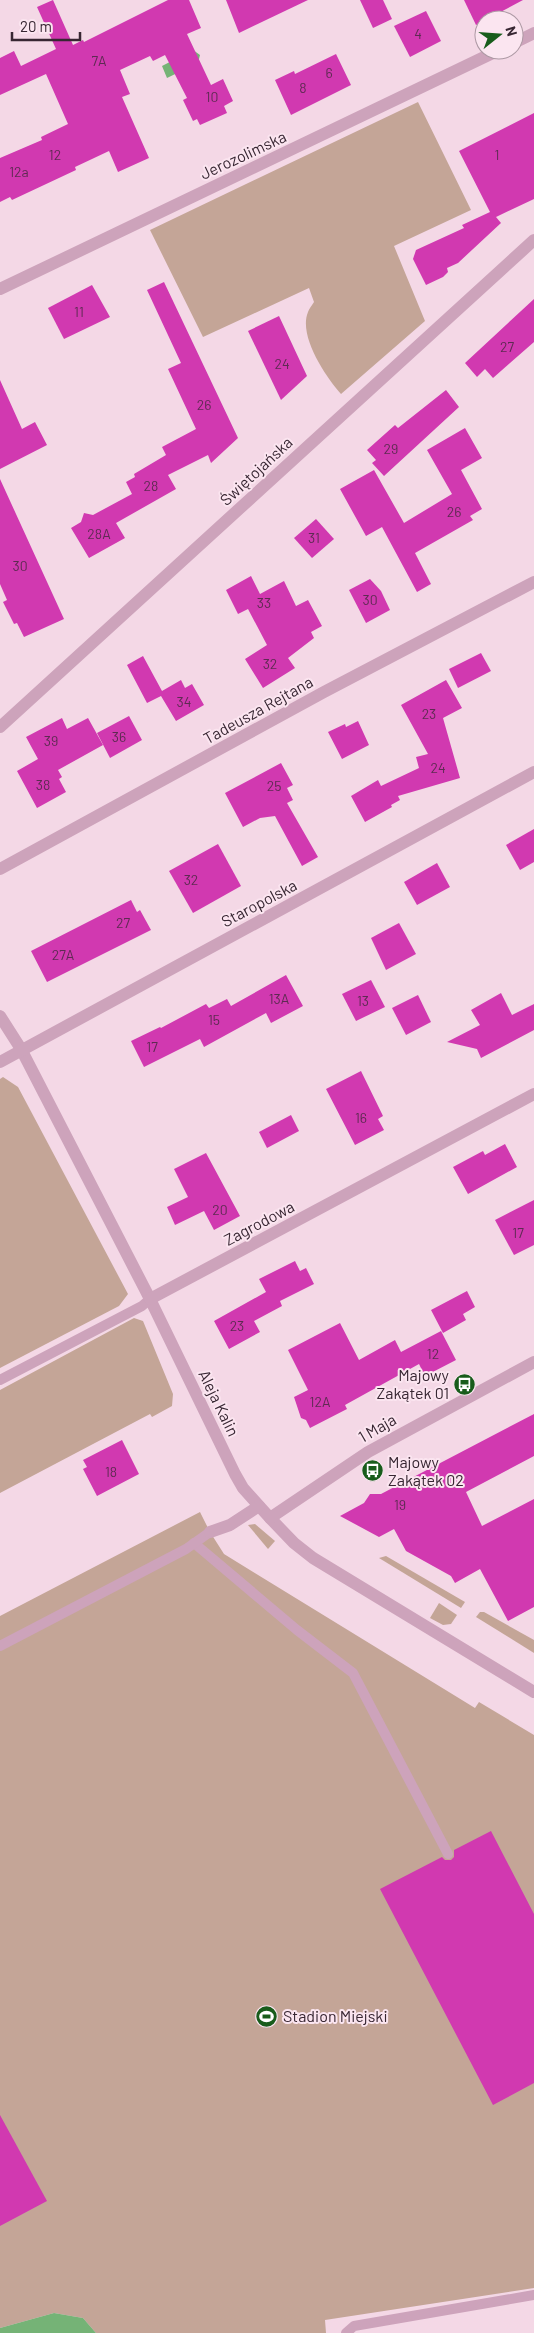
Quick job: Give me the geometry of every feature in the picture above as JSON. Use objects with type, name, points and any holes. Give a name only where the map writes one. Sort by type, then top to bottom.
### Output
[{"type":"street","name":"Jerozolimska","points":[[0,289],[478,60]]},
{"type":"street","name":"Świętojańska","points":[[0,727],[534,240]]},
{"type":"street","name":"Tadeusza Rejtana","points":[[0,869],[324,692],[534,582]]},
{"type":"street","name":"Staropolska","points":[[0,1062],[20,1049],[534,772]]},
{"type":"street","name":"Aleja Kalin","points":[[0,1016],[20,1049],[150,1299],[243,1488],[294,1543],[314,1558],[534,1692]]},
{"type":"street","name":"Zagrodowa","points":[[150,1299],[534,1094]]},
{"type":"street","name":"1 Maja","points":[[270,1518],[297,1498],[368,1452],[534,1362]]},
{"type":"street","points":[[210,1532],[230,1525],[259,1506]]},
{"type":"lane","name":"Zagrodowa","points":[[0,1380],[142,1306],[150,1299]]},
{"type":"lane","points":[[0,1646],[194,1543],[210,1532]]},
{"type":"lane","points":[[194,1543],[297,1630],[354,1674],[448,1854]]},
{"type":"lane","points":[[346,2333],[354,2326],[534,2295]]},
{"type":"shaded area","points":[[193,50],[200,55],[198,63],[167,78],[162,66]]},
{"type":"shaded area","points":[[418,102],[471,210],[394,246],[425,321],[341,394],[321,367],[310,344],[306,322],[308,311],[314,302],[309,288],[203,337],[150,230]]},
{"type":"shaded area","points":[[3,1077],[18,1087],[128,1294],[119,1306],[0,1368],[0,1079]]},
{"type":"shaded area","points":[[134,1318],[143,1321],[173,1394],[172,1406],[152,1417],[150,1414],[0,1493],[0,1390]]},
{"type":"shaded area","name":"Stadion Miejski","points":[[200,1512],[224,1554],[475,1708],[479,1702],[534,1735],[534,2288],[325,2320],[326,2333],[96,2333],[83,2318],[54,2313],[0,2328],[0,1616]]},
{"type":"shaded area","points":[[255,1524],[275,1541],[268,1549],[248,1525]]},
{"type":"shaded area","points":[[386,1556],[465,1602],[461,1608],[379,1558]]},
{"type":"shaded area","points":[[439,1603],[457,1615],[451,1624],[443,1625],[430,1618]]},
{"type":"shaded area","points":[[480,1612],[484,1612],[534,1640],[534,1653],[476,1617]]},
{"type":"shaded area","points":[[54,2313],[83,2318],[96,2333],[0,2333],[0,2328]]},
{"type":"building","points":[[53,0],[73,45],[83,40],[84,42],[168,0],[189,0],[201,28],[187,34],[211,85],[223,79],[233,101],[224,106],[227,113],[200,125],[197,119],[193,121],[183,100],[187,98],[165,55],[153,61],[150,56],[120,70],[130,94],[122,97],[149,158],[118,172],[109,151],[75,167],[76,170],[12,200],[10,197],[0,202],[0,158],[42,140],[41,137],[68,124],[46,74],[0,95],[0,58],[14,51],[21,66],[56,49],[37,7]]},
{"type":"building","points":[[226,0],[308,0],[239,33]]},
{"type":"building","points":[[360,0],[383,0],[392,19],[373,28]]},
{"type":"building","points":[[464,0],[523,0],[504,10],[474,10],[474,21]]},
{"type":"building","points":[[426,11],[441,41],[410,57],[394,26]]},
{"type":"building","points":[[336,54],[351,85],[291,115],[275,80],[294,71],[295,74]]},
{"type":"building","points":[[534,113],[534,199],[496,217],[501,223],[458,263],[447,268],[448,272],[443,277],[426,285],[413,259],[416,250],[464,228],[462,225],[490,212],[459,151]]},
{"type":"building","points":[[164,282],[238,438],[211,463],[208,455],[168,475],[176,489],[116,523],[125,538],[89,558],[71,528],[81,522],[84,513],[93,515],[132,494],[126,482],[135,477],[134,474],[166,455],[162,447],[196,429],[168,369],[181,363],[147,290]]},
{"type":"building","points":[[92,285],[110,317],[64,339],[48,308]]},
{"type":"building","points":[[534,299],[534,342],[493,378],[485,369],[477,377],[465,363]]},
{"type":"building","points":[[279,316],[307,376],[281,400],[248,331]]},
{"type":"building","points":[[0,380],[22,429],[35,422],[47,445],[0,469]]},
{"type":"building","points":[[446,390],[459,407],[384,476],[372,463],[376,460],[367,450],[395,425],[398,428]]},
{"type":"building","points":[[465,428],[482,458],[461,470],[482,509],[470,516],[473,520],[415,553],[431,584],[417,592],[382,527],[366,536],[340,489],[374,470],[404,523],[452,494],[427,450]]},
{"type":"building","points":[[0,479],[64,619],[24,637],[17,623],[14,624],[3,602],[7,600],[0,584]]},
{"type":"building","points":[[316,519],[334,539],[312,558],[294,538]]},
{"type":"building","points":[[251,576],[260,594],[284,581],[296,606],[308,600],[322,626],[311,632],[314,638],[288,658],[295,668],[263,688],[245,659],[267,645],[248,609],[238,614],[226,590]]},
{"type":"building","points":[[370,579],[381,591],[390,610],[366,623],[349,590]]},
{"type":"building","points":[[481,653],[491,671],[458,688],[449,669]]},
{"type":"building","points":[[143,656],[162,691],[181,680],[185,688],[192,684],[204,705],[176,721],[161,696],[147,703],[127,665]]},
{"type":"building","points":[[446,680],[462,708],[443,718],[460,778],[398,796],[400,800],[391,805],[392,807],[365,822],[351,796],[378,780],[381,786],[419,768],[416,757],[428,754],[401,705]]},
{"type":"building","points":[[129,716],[142,740],[110,758],[97,733]]},
{"type":"building","points":[[62,718],[67,729],[88,718],[103,745],[58,770],[62,777],[59,779],[66,792],[37,808],[17,771],[38,759],[26,737]]},
{"type":"building","points":[[358,721],[369,745],[342,759],[328,732],[345,724],[346,727]]},
{"type":"building","points":[[281,763],[293,785],[287,788],[293,800],[287,803],[318,857],[302,866],[275,816],[260,818],[243,827],[225,793]]},
{"type":"building","points":[[534,829],[534,862],[520,870],[506,845]]},
{"type":"building","points":[[218,844],[241,886],[193,913],[169,871]]},
{"type":"building","points":[[437,863],[450,887],[417,905],[404,882]]},
{"type":"building","points":[[131,900],[137,912],[140,910],[151,930],[47,982],[31,951]]},
{"type":"building","points":[[399,923],[416,954],[386,970],[371,938]]},
{"type":"building","points":[[286,975],[303,1006],[271,1023],[266,1013],[204,1047],[200,1039],[144,1067],[131,1041],[161,1028],[206,1004],[209,1008],[227,999],[231,1006]]},
{"type":"building","points":[[371,980],[385,1007],[356,1021],[342,994]]},
{"type":"building","points":[[501,993],[512,1015],[534,1004],[534,1030],[481,1058],[477,1049],[447,1042],[480,1025],[471,1010]]},
{"type":"building","points":[[418,995],[431,1022],[406,1035],[392,1008]]},
{"type":"building","points":[[361,1071],[383,1116],[378,1119],[384,1130],[355,1145],[326,1089]]},
{"type":"building","points":[[291,1115],[299,1131],[267,1148],[259,1132]]},
{"type":"building","points":[[505,1144],[517,1167],[468,1194],[453,1167],[483,1151],[485,1155]]},
{"type":"building","points":[[206,1153],[240,1216],[214,1230],[204,1211],[175,1225],[167,1207],[188,1197],[174,1169]]},
{"type":"building","points":[[534,1200],[534,1245],[514,1255],[495,1220]]},
{"type":"building","points":[[295,1261],[300,1271],[306,1268],[314,1284],[280,1301],[282,1306],[254,1321],[260,1332],[229,1349],[214,1321],[266,1292],[259,1279]]},
{"type":"building","points":[[467,1291],[475,1307],[463,1314],[466,1320],[443,1333],[431,1310]]},
{"type":"building","points":[[340,1323],[359,1360],[395,1340],[401,1352],[441,1331],[456,1360],[425,1376],[419,1364],[345,1405],[347,1409],[310,1428],[306,1420],[301,1418],[294,1397],[308,1390],[288,1350]]},
{"type":"building","points":[[534,1414],[534,1456],[466,1492],[482,1526],[534,1499],[534,1607],[508,1621],[480,1569],[455,1583],[451,1576],[406,1551],[394,1529],[379,1537],[340,1516],[364,1503],[370,1494],[381,1494]]},
{"type":"building","points":[[122,1440],[139,1474],[97,1496],[83,1469],[87,1467],[83,1460]]},
{"type":"building","points":[[491,1831],[534,1914],[534,2083],[493,2105],[380,1889],[442,1857],[445,1860],[451,1860],[454,1857],[454,1850]]},
{"type":"building","points":[[0,2115],[47,2201],[0,2226]]},
{"type":"place","name":"Majowy Zakątek 01","points":[[465,1384]]},
{"type":"place","name":"Majowy Zakątek 02","points":[[372,1471]]},
{"type":"place","name":"Stadion Miejski","points":[[267,2016]]}]
